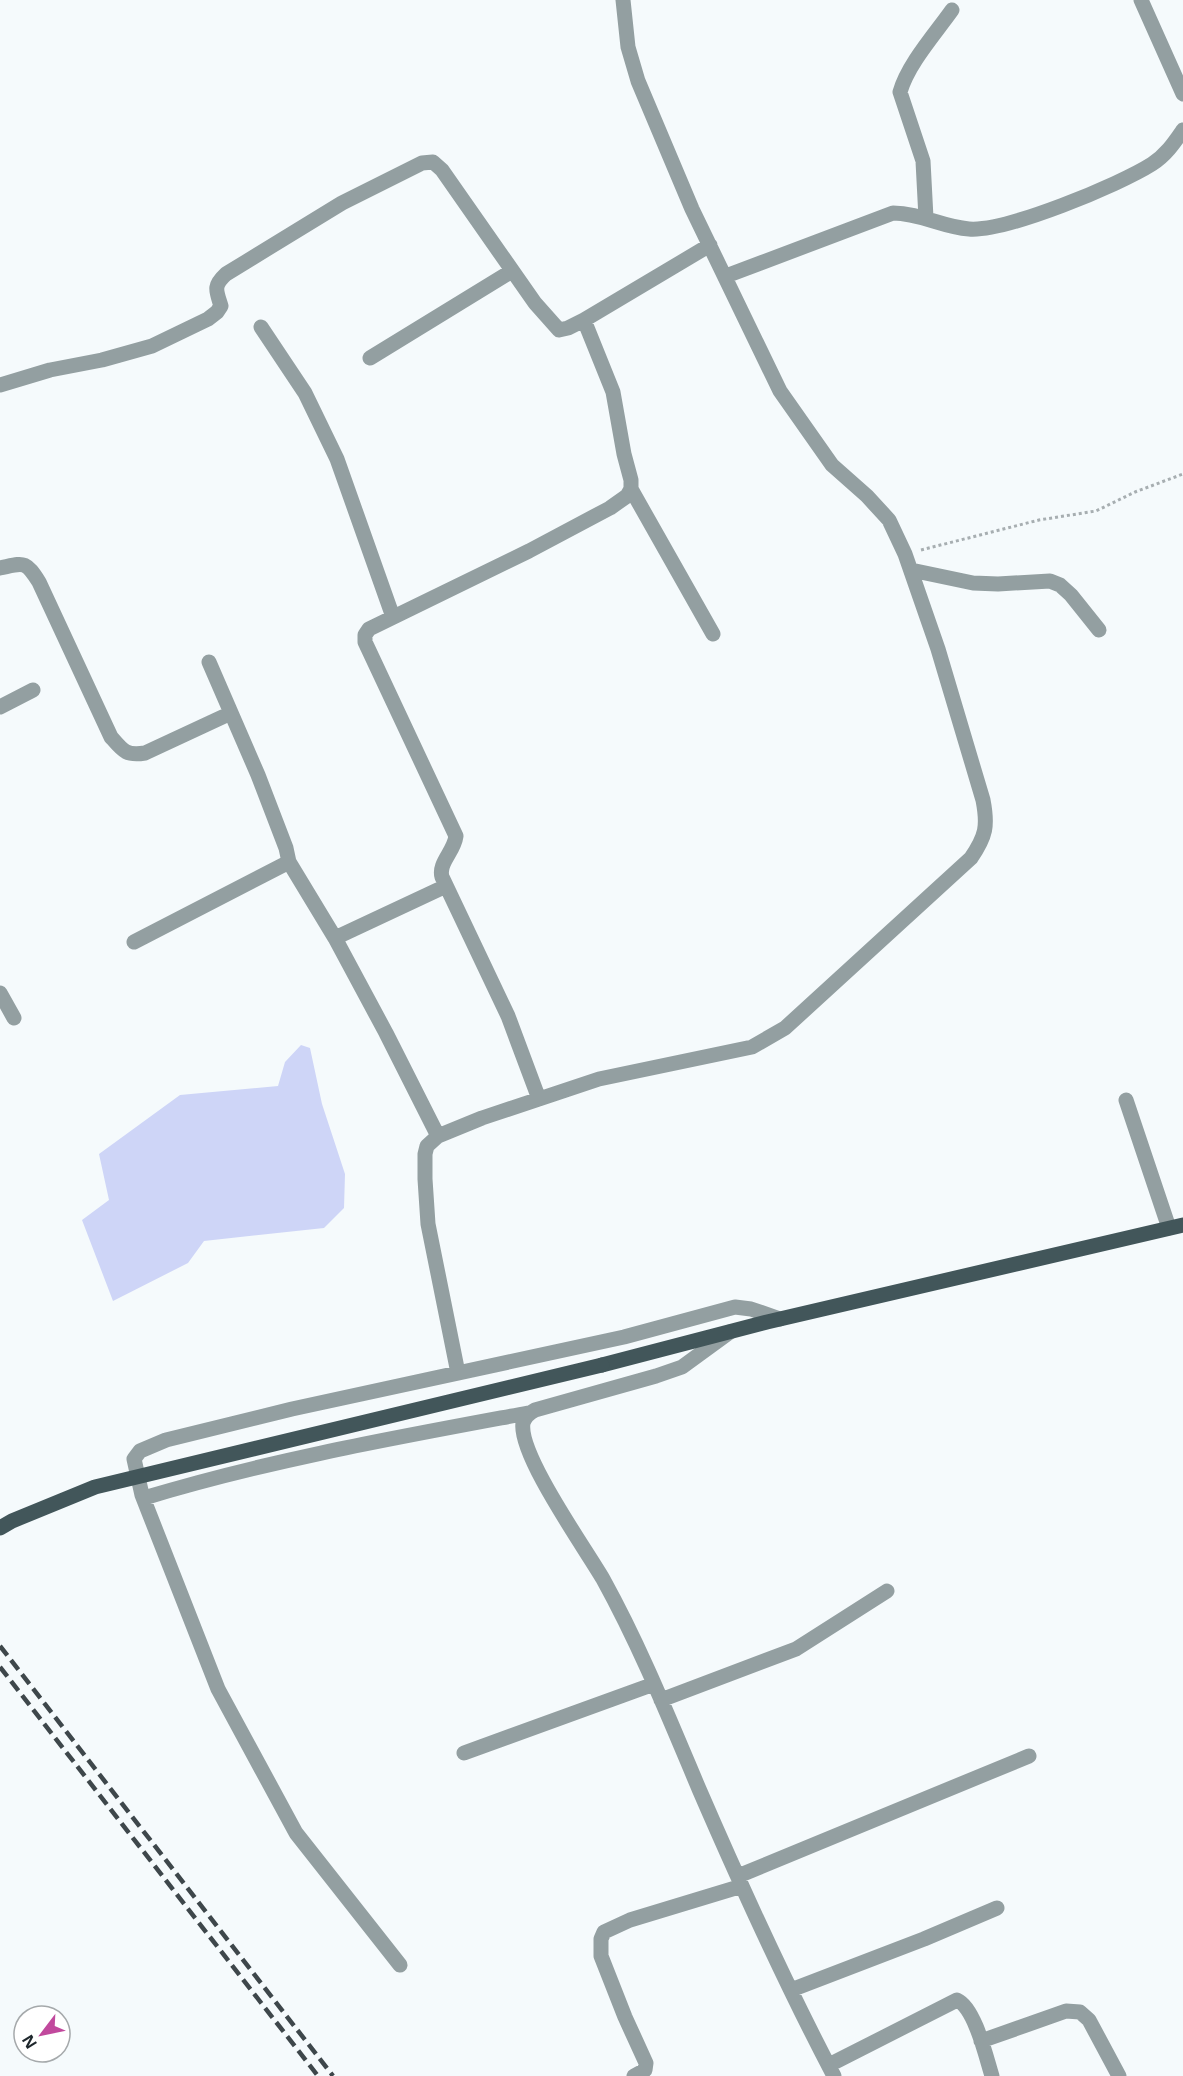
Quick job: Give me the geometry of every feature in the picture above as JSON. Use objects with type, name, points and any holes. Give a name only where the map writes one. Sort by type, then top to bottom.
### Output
[{"type":"main road","points":[[0,1528],[95,1487],[602,1365],[780,1319],[1176,1227]]},
{"type":"street","points":[[458,1373],[428,1224],[425,1154],[427,1146],[438,1136],[482,1118],[599,1079],[752,1047],[768,1039],[785,1028],[971,858],[981,844],[987,821],[983,800],[938,649],[905,554],[889,520],[867,496],[832,465],[780,391],[692,209],[638,81],[628,47],[622,0]]},
{"type":"street","points":[[1141,0],[1183,94]]},
{"type":"street","points":[[926,218],[923,161],[900,92],[923,50],[952,10]]},
{"type":"street","points":[[726,276],[893,213],[909,213],[969,229],[996,227],[1025,218],[1094,192],[1152,164],[1167,153],[1183,130]]},
{"type":"street","points":[[0,385],[51,370],[134,352],[208,320],[218,312],[220,306],[216,291],[218,282],[226,274],[342,203],[422,163],[433,162],[442,170],[535,303],[559,330],[584,320],[710,245]]},
{"type":"street","points":[[370,358],[512,271]]},
{"type":"street","points":[[584,320],[613,392],[631,489],[713,634]]},
{"type":"street","points":[[261,327],[305,393],[337,459],[393,617]]},
{"type":"street","points":[[539,1099],[507,1016],[440,871],[452,853],[456,836],[365,642],[365,635],[369,629],[529,551],[610,508],[627,496],[631,489]]},
{"type":"street","points":[[0,568],[22,563],[28,566],[39,582],[111,737],[123,752],[134,755],[145,753],[231,712]]},
{"type":"street","points":[[910,570],[973,583],[1050,581],[1060,585],[1071,595],[1099,630]]},
{"type":"street","points":[[209,662],[274,816],[289,862],[335,938],[438,1136]]},
{"type":"street","points":[[0,707],[33,690]]},
{"type":"street","points":[[134,942],[289,862]]},
{"type":"street","points":[[335,938],[447,886]]},
{"type":"street","points":[[0,993],[14,1018]]},
{"type":"street","points":[[1126,1100],[1176,1227]]},
{"type":"street","points":[[400,1965],[296,1833],[218,1689],[144,1498],[135,1455],[140,1450],[166,1440],[291,1409],[624,1337],[735,1307],[751,1309],[780,1319]]},
{"type":"street","points":[[144,1498],[194,1482],[373,1442],[528,1413],[545,1406],[682,1367],[730,1332]]},
{"type":"street","points":[[528,1413],[523,1422],[524,1433],[535,1464],[628,1627],[740,1881],[831,2071],[957,2000],[967,2007],[992,2076]]},
{"type":"street","points":[[661,1700],[796,1649],[887,1591]]},
{"type":"street","points":[[464,1754],[654,1684]]},
{"type":"street","points":[[634,2076],[645,2070],[646,2063],[601,1956],[601,1939],[604,1932],[630,1920],[740,1881],[1029,1756]]},
{"type":"street","points":[[791,1990],[924,1939],[997,1908]]},
{"type":"street","points":[[981,2041],[1066,2012],[1080,2012],[1089,2020],[1119,2076]]},
{"type":"path","points":[[905,554],[1039,520],[1096,511],[1135,492],[1183,474]]},
{"type":"water","points":[[301,1045],[310,1048],[322,1104],[345,1174],[344,1208],[324,1228],[204,1241],[188,1263],[113,1301],[82,1220],[109,1200],[99,1154],[180,1095],[278,1086],[285,1062]]},
{"type":"railway","points":[[0,1646],[333,2076]]},
{"type":"railway","points":[[0,1667],[318,2076]]}]
